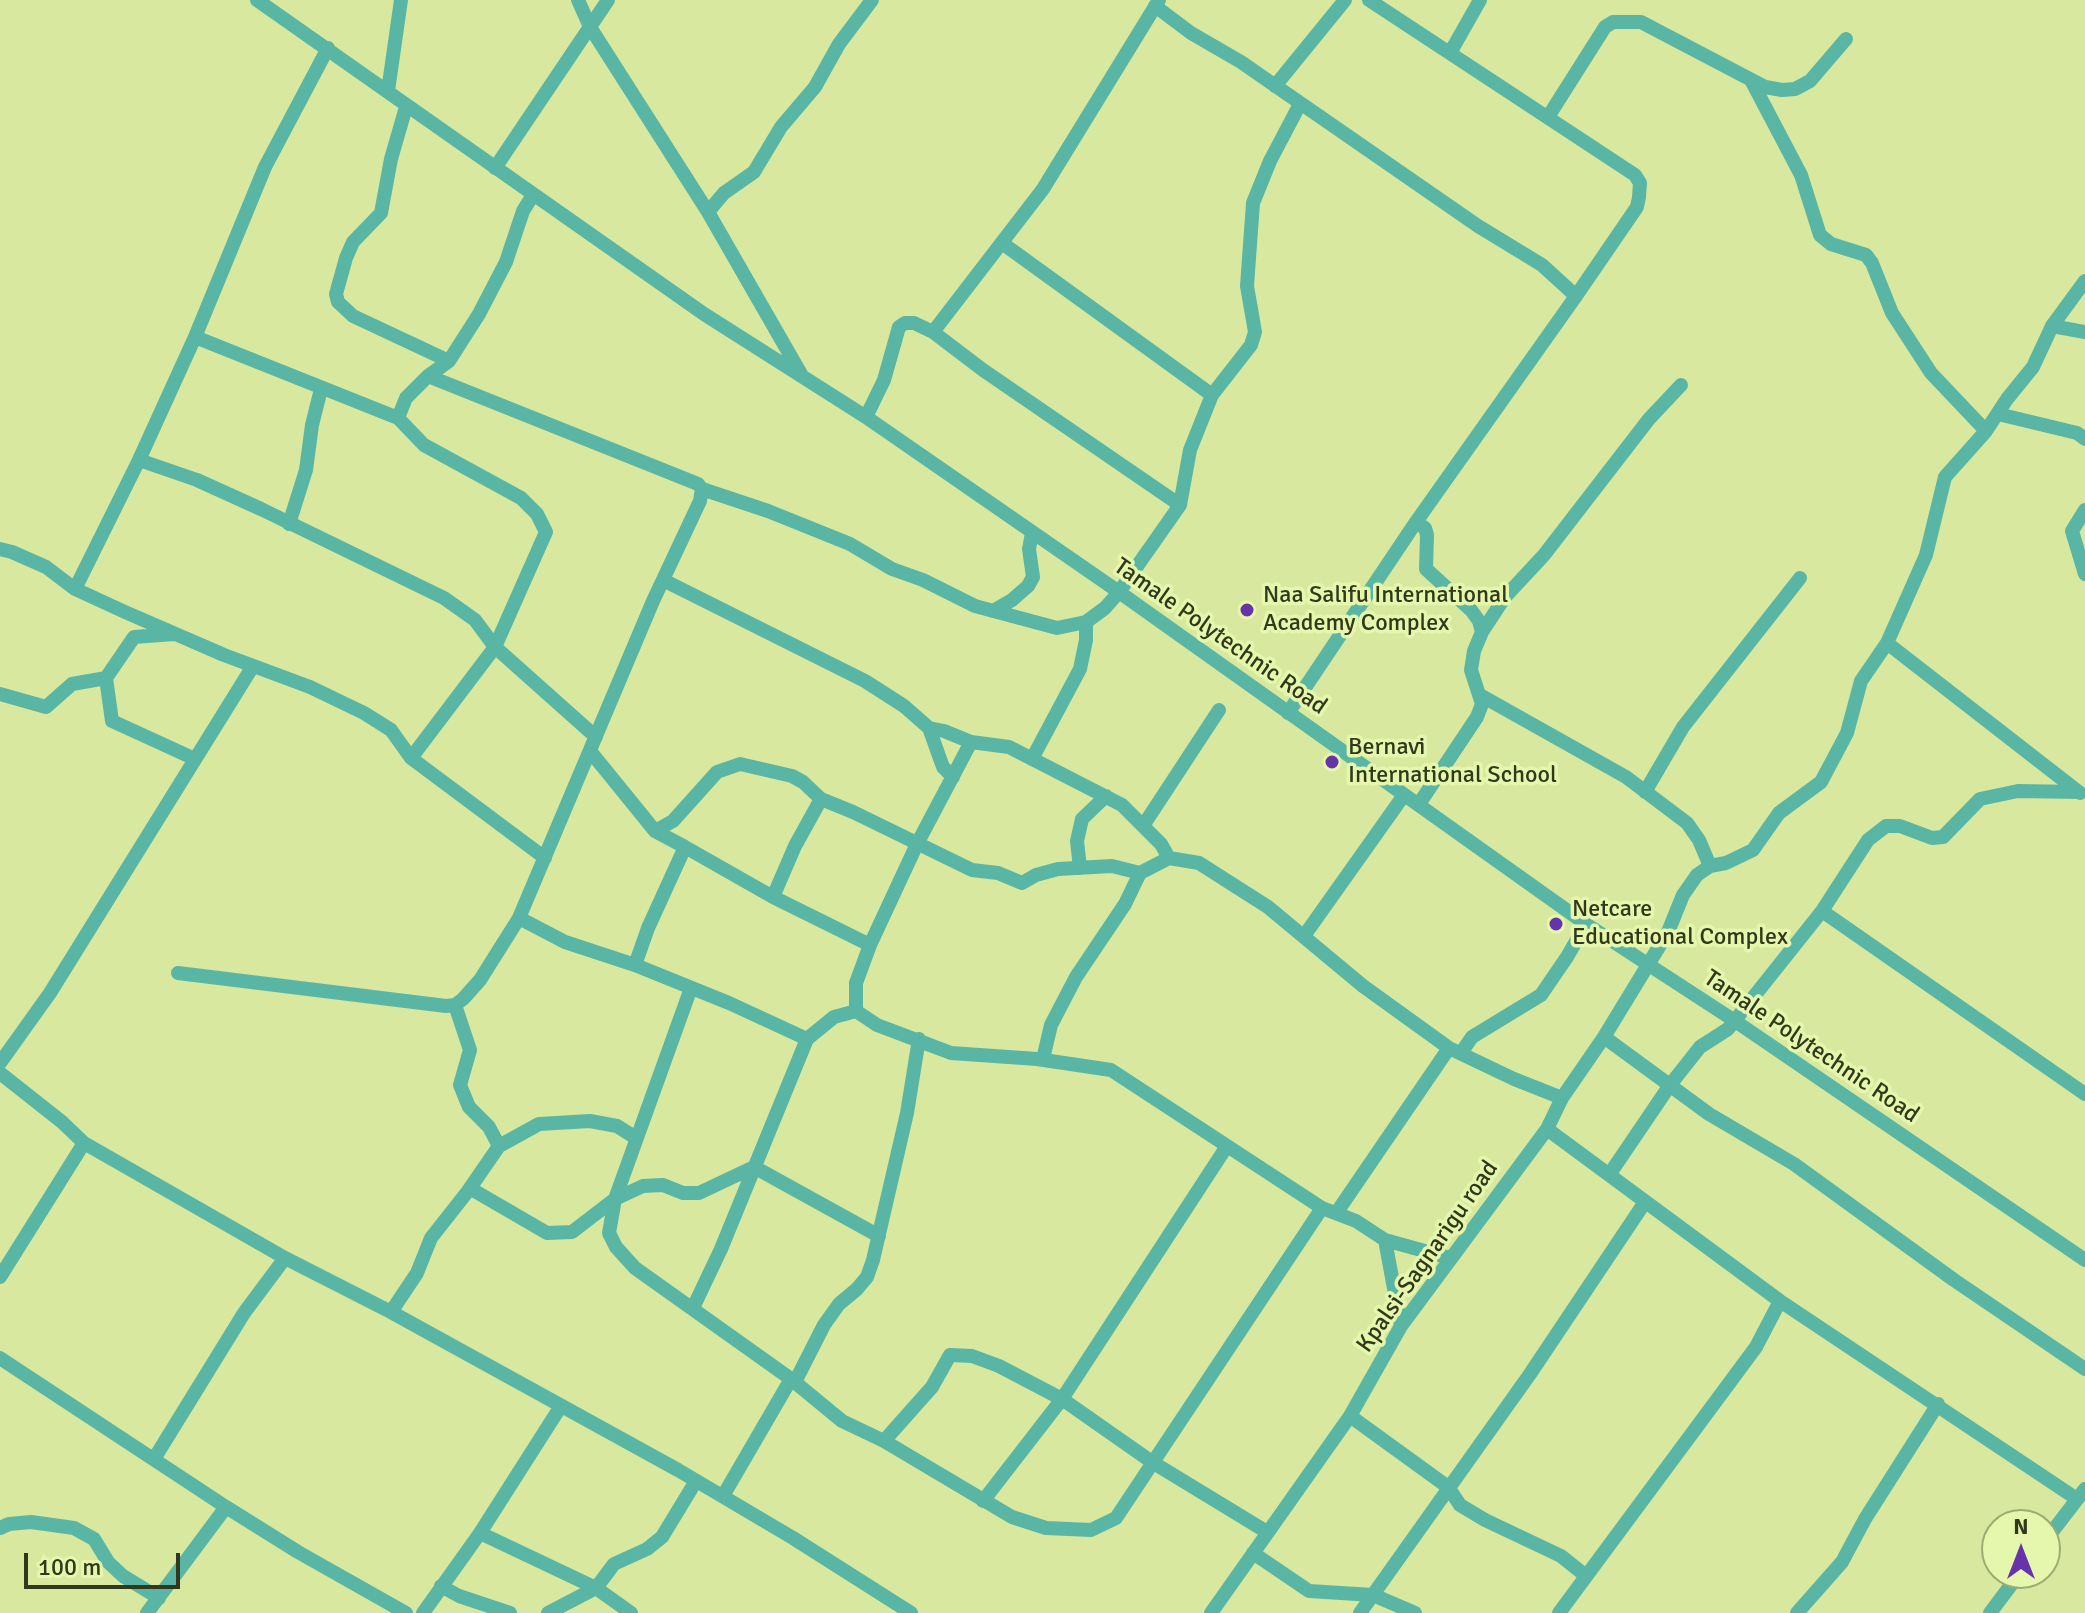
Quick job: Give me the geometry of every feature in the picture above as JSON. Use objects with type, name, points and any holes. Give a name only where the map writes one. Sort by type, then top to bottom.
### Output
[{"type":"street","name":"Tamale Polytechnic Road","points":[[257,0],[704,314],[866,417],[1119,592],[1586,924],[1735,1021],[2085,1260]]},
{"type":"street","points":[[388,91],[401,0]]},
{"type":"street","points":[[578,0],[590,27],[708,212],[803,378]]},
{"type":"street","points":[[495,168],[608,0]]},
{"type":"street","points":[[708,212],[724,193],[754,172],[781,127],[815,87],[839,44],[872,0]]},
{"type":"street","points":[[1275,86],[1345,0]]},
{"type":"street","points":[[1288,713],[1416,522],[1637,207],[1640,183],[1635,175],[1369,0]]},
{"type":"street","points":[[1450,53],[1480,0]]},
{"type":"street","points":[[933,332],[1043,189],[1157,3],[1191,33],[1241,62],[1478,226],[1542,265],[1576,296]]},
{"type":"street","points":[[1548,117],[1605,27],[1613,22],[1641,22],[1765,87],[1795,89],[1810,81],[1846,39]]},
{"type":"street","points":[[75,589],[195,337],[265,167],[328,48]]},
{"type":"street","points":[[1751,80],[1801,175],[1820,235],[1831,244],[1866,255],[1892,313],[1931,373],[1986,431]]},
{"type":"street","points":[[428,376],[698,484],[702,489],[850,544],[892,569],[923,580],[975,606],[1057,628],[1086,622],[1105,608],[1119,592],[1180,505],[1190,450],[1212,395],[1251,345],[1255,332],[1247,286],[1253,203],[1270,161],[1300,104]]},
{"type":"street","points":[[406,107],[391,159],[381,213],[353,242],[339,282],[338,302],[353,316],[449,361]]},
{"type":"street","points":[[398,418],[406,398],[449,361],[479,314],[506,262],[523,211],[533,195]]},
{"type":"street","points":[[1002,243],[1212,395]]},
{"type":"street","points":[[1480,695],[1626,777],[1687,823],[1699,840],[1710,866],[1726,863],[1753,850],[1779,813],[1821,782],[1847,733],[1861,681],[1887,643],[1926,555],[1945,477],[1986,431],[2033,367],[2052,326],[2085,281]]},
{"type":"street","points":[[866,417],[884,380],[899,327],[914,323],[933,332],[983,370],[1180,505]]},
{"type":"street","points":[[2052,326],[2085,332]]},
{"type":"street","points":[[195,337],[398,418],[424,445],[521,498],[537,514],[546,532],[495,647],[411,758]]},
{"type":"street","points":[[1419,804],[1477,717],[1482,704],[1471,670],[1474,651],[1482,632],[1505,597],[1544,555],[1649,419],[1681,385]]},
{"type":"street","points":[[289,524],[306,470],[321,389]]},
{"type":"street","points":[[1998,414],[2077,433],[2085,439]]},
{"type":"street","points":[[139,460],[197,480],[444,598],[475,620],[495,647],[596,737]]},
{"type":"street","points":[[455,1005],[480,980],[519,918],[663,580],[700,501],[702,489]]},
{"type":"street","points":[[2085,510],[2072,531],[2085,574]]},
{"type":"street","points":[[1416,522],[1425,528],[1427,535],[1426,569],[1471,610],[1482,632]]},
{"type":"street","points":[[993,611],[1012,600],[1033,577],[1029,549],[1032,533]]},
{"type":"street","points":[[0,549],[46,567],[75,589],[253,666],[310,687],[364,713],[391,730],[411,758],[545,858]]},
{"type":"street","points":[[1645,792],[1683,727],[1800,578]]},
{"type":"street","points":[[663,580],[865,681],[904,706],[929,728],[943,767],[953,777]]},
{"type":"street","points":[[1032,759],[1080,669],[1086,622]]},
{"type":"street","points":[[177,634],[134,637],[106,678],[112,721],[195,759]]},
{"type":"street","points":[[1887,643],[2082,794]]},
{"type":"street","points":[[0,1063],[50,993],[253,666]]},
{"type":"street","points":[[0,694],[46,707],[72,684],[106,678]]},
{"type":"street","points":[[1143,826],[1219,710]]},
{"type":"street","points":[[929,728],[971,742],[998,744],[1106,796],[1122,805],[1161,844],[1169,858]]},
{"type":"street","points":[[856,1011],[856,983],[870,945],[917,844],[971,742]]},
{"type":"street","points":[[590,751],[655,831],[773,897],[870,945]]},
{"type":"street","points":[[655,831],[673,821],[717,772],[740,764],[792,776],[821,799],[972,870],[998,873],[1022,883],[1058,869],[1112,866],[1140,873]]},
{"type":"street","points":[[1609,1175],[1670,1085],[1700,1047],[1735,1021],[1822,911],[1868,840],[1886,826],[1900,826],[1932,838],[1943,837],[1980,799],[2018,791],[2082,794]]},
{"type":"street","points":[[1304,936],[1404,795]]},
{"type":"street","points":[[1080,868],[1077,841],[1082,819],[1106,796]]},
{"type":"street","points":[[773,897],[795,846],[821,799]]},
{"type":"street","points":[[635,965],[648,928],[685,847]]},
{"type":"street","points":[[1043,1059],[1051,1025],[1076,977],[1118,916],[1140,873],[1169,858],[1199,863],[1268,907],[1363,986],[1455,1050],[1562,1098]]},
{"type":"street","name":"Kpalsi-Sagnarigu road","points":[[1211,1613],[1350,1416],[1401,1326],[1547,1129],[1562,1098],[1604,1037],[1668,932],[1683,895],[1697,875],[1710,866]]},
{"type":"street","points":[[1822,911],[2085,1094]]},
{"type":"street","points":[[519,918],[565,942],[635,965],[807,1039]]},
{"type":"street","points":[[1337,1212],[1455,1050],[1541,995],[1586,924]]},
{"type":"street","points":[[178,973],[455,1005]]},
{"type":"street","points":[[691,988],[615,1199],[609,1233],[616,1247],[635,1268],[793,1381],[842,1421],[884,1441],[1012,1517],[1046,1528],[1091,1530],[1116,1518],[1322,1208]]},
{"type":"street","points":[[455,1005],[470,1050],[460,1085],[469,1107],[489,1127],[499,1146]]},
{"type":"street","points":[[693,1308],[721,1249],[807,1039],[834,1017],[856,1011],[877,1025],[951,1053],[1043,1059],[1111,1070],[1322,1208],[1337,1212],[1385,1240],[1450,1258]]},
{"type":"street","points":[[1604,1037],[1709,1114],[1794,1164],[1954,1280],[2085,1369]]},
{"type":"street","points":[[723,1496],[824,1325],[839,1304],[867,1277],[907,1113],[919,1039]]},
{"type":"street","points":[[0,1073],[84,1143],[285,1258],[391,1312],[723,1496],[901,1610]]},
{"type":"street","points":[[391,1312],[417,1273],[431,1238],[499,1146],[539,1124],[564,1121],[590,1121],[617,1126],[636,1138]]},
{"type":"street","points":[[1547,1129],[1780,1301],[2081,1494],[2061,1520]]},
{"type":"street","points":[[2,1267],[84,1143]]},
{"type":"street","points":[[983,1501],[1062,1399],[1227,1146]]},
{"type":"street","points":[[468,1191],[473,1190],[547,1233],[572,1232],[615,1199],[652,1185],[663,1185],[683,1193],[699,1193],[754,1167]]},
{"type":"street","points":[[754,1167],[879,1236]]},
{"type":"street","points":[[1360,1613],[1530,1374],[1645,1202]]},
{"type":"street","points":[[1385,1240],[1401,1326]]},
{"type":"street","points":[[154,1459],[227,1338],[285,1258]]},
{"type":"street","points":[[1559,1613],[1756,1347],[1780,1301]]},
{"type":"street","points":[[884,1441],[932,1387],[950,1355],[972,1356],[999,1366],[1062,1399],[1152,1462],[1267,1532]]},
{"type":"street","points":[[0,1358],[226,1507],[406,1613]]},
{"type":"street","points":[[1797,1613],[1842,1562],[1865,1519],[1938,1404]]},
{"type":"street","points":[[423,1613],[480,1533],[561,1406]]},
{"type":"street","points":[[1350,1416],[1448,1487],[1460,1505],[1561,1556],[1586,1576]]},
{"type":"street","points":[[548,1613],[596,1588],[614,1564],[647,1549],[662,1537],[696,1481]]},
{"type":"street","points":[[147,1613],[226,1507]]},
{"type":"street","points":[[0,1528],[31,1522],[74,1528],[94,1539],[108,1562],[123,1576],[159,1598]]},
{"type":"street","points":[[480,1533],[596,1588],[631,1613]]},
{"type":"street","points":[[1253,1553],[1309,1591],[1373,1595],[1415,1613]]},
{"type":"street","points":[[441,1586],[459,1596],[510,1613]]},
{"type":"street","points":[[1990,1613],[2008,1589]]},
{"type":"place","name":"Naa Salifu International Academy Complex","points":[[1247,610]]},
{"type":"place","name":"Bernavi International School","points":[[1332,762]]},
{"type":"place","name":"Netcare Educational Complex","points":[[1556,924]]}]
